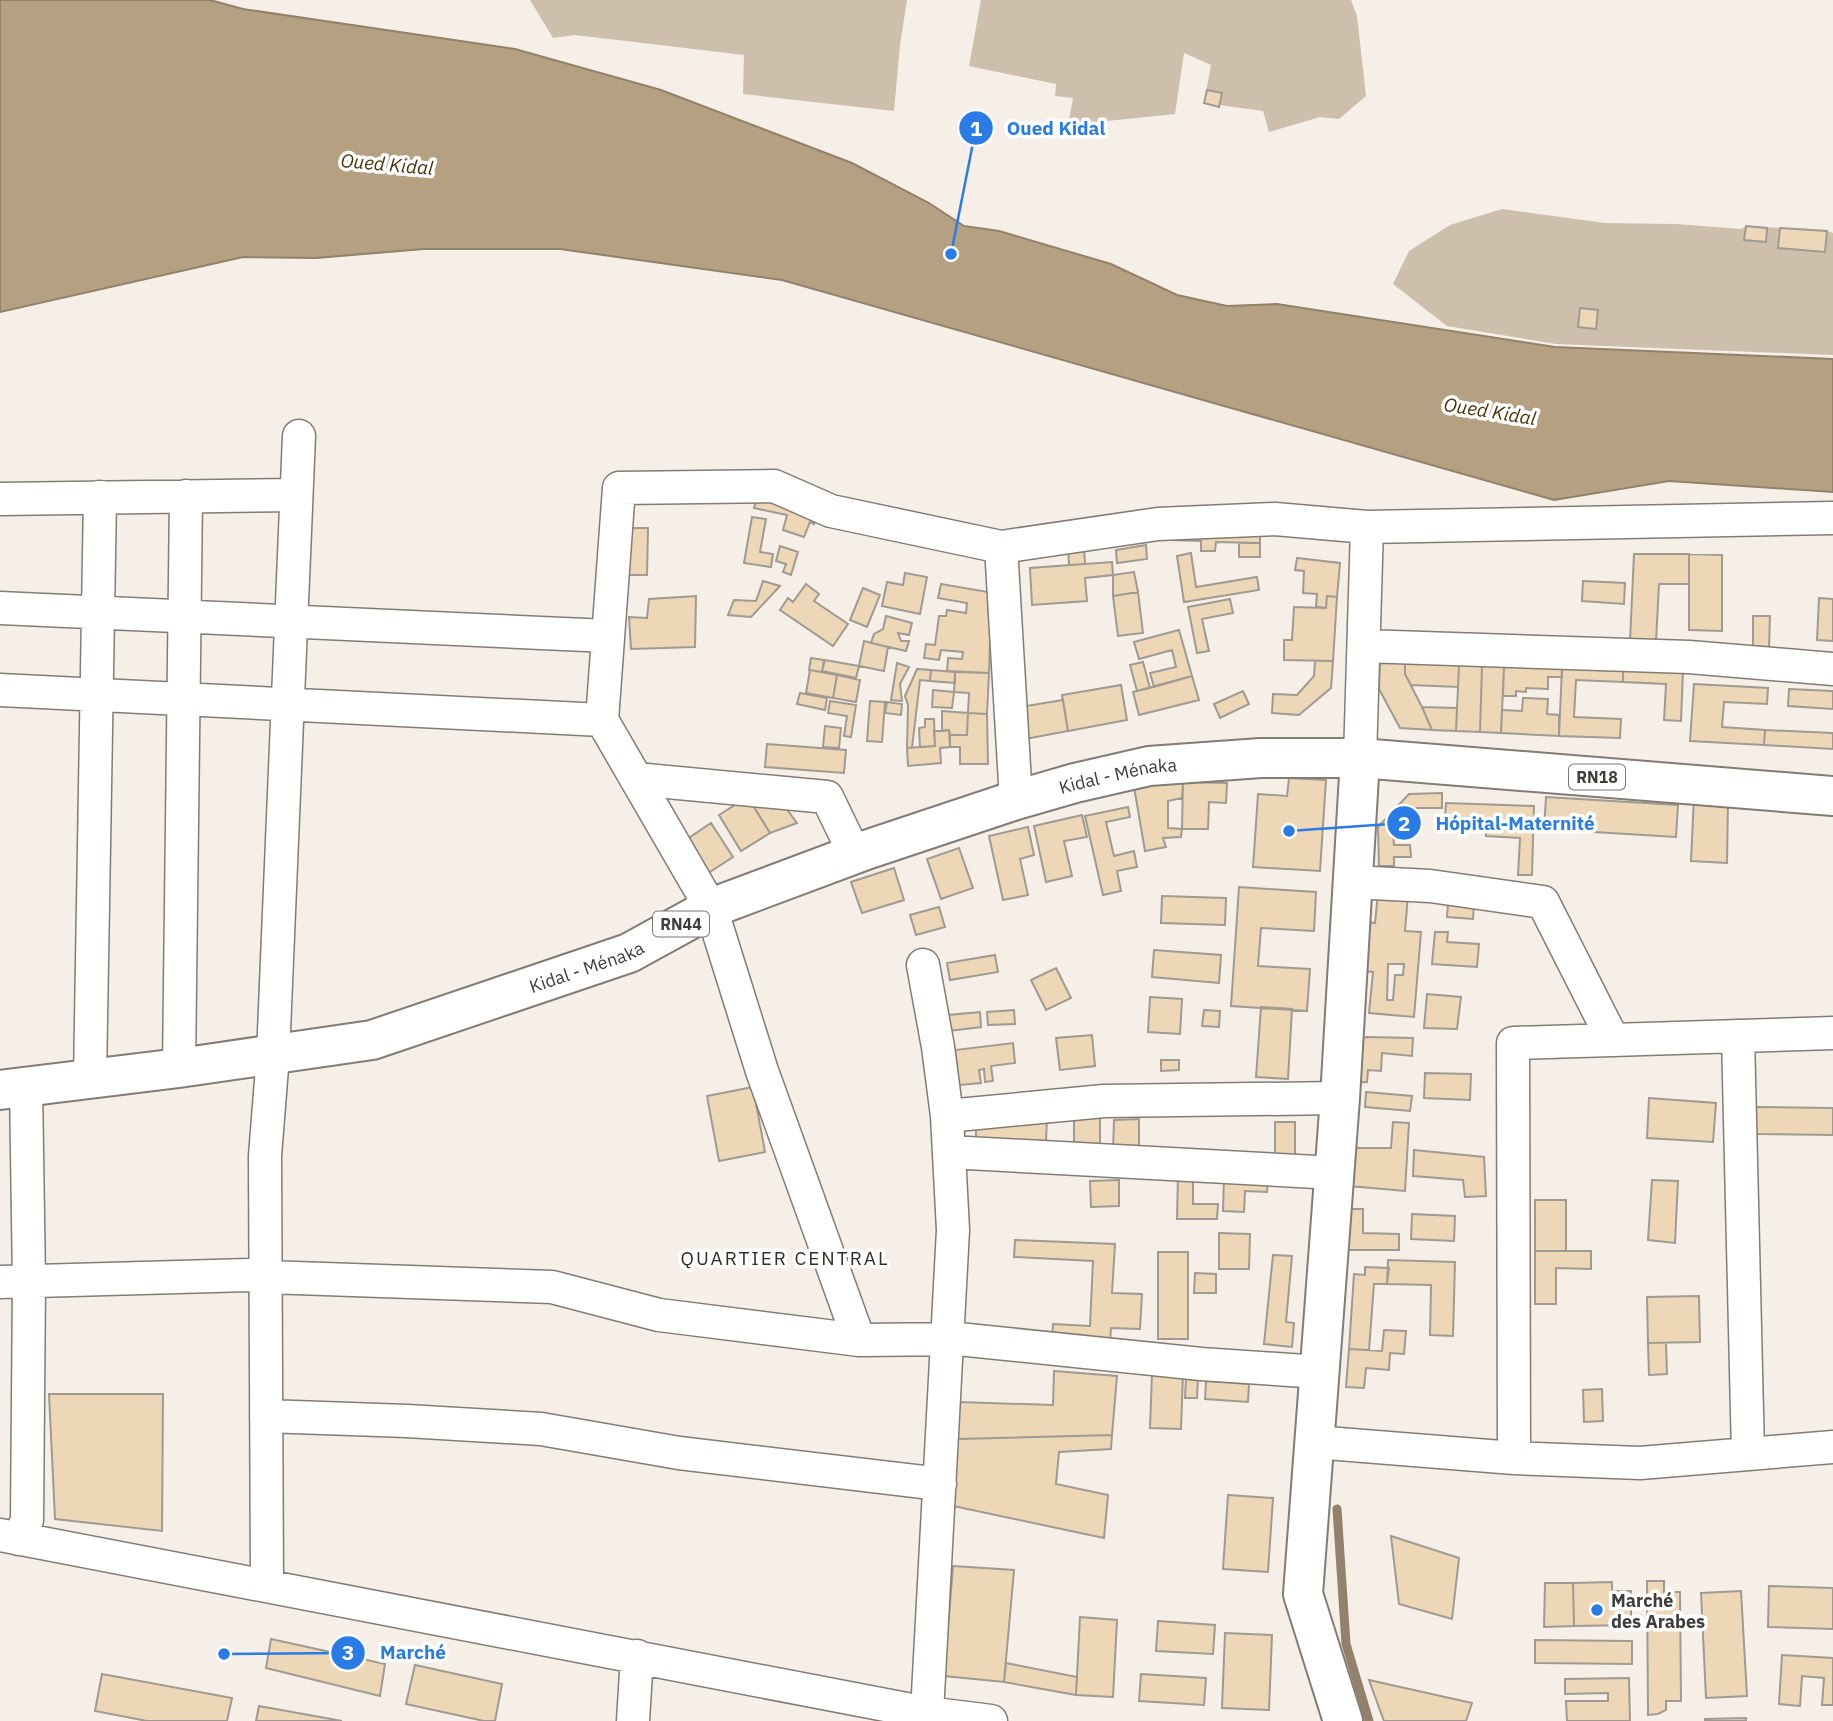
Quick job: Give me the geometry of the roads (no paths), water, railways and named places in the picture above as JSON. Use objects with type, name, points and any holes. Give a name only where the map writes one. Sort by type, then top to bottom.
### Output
[{"type":"main road","name":"Kidal - Ménaka","points":[[13,1088],[179,1068],[372,1040],[629,953],[711,908],[855,855],[1016,800],[1075,783],[1149,766],[1261,758],[1360,758]]},
{"type":"main road","name":"RN18","points":[[1360,758],[1833,796]]},
{"type":"main road","points":[[1343,1721],[1303,1594],[1335,1173],[1360,758]]},
{"type":"street","points":[[267,1586],[265,1156],[273,1055],[299,436]]},
{"type":"street","points":[[859,1340],[747,1026],[711,908],[602,720],[619,488],[774,486],[831,511],[1001,547],[1158,524],[1275,519],[1367,527],[1833,519]]},
{"type":"street","points":[[0,499],[296,495]]},
{"type":"street","points":[[179,1068],[186,496]]},
{"type":"street","points":[[90,1078],[100,497]]},
{"type":"street","points":[[1360,758],[1367,527]]},
{"type":"street","points":[[1001,547],[1016,800]]},
{"type":"street","points":[[0,608],[608,636]]},
{"type":"street","points":[[1364,646],[1689,657],[1833,670]]},
{"type":"street","points":[[0,690],[602,720]]},
{"type":"street","points":[[636,779],[827,797],[855,855]]},
{"type":"street","points":[[1353,882],[1430,886],[1543,902],[1613,1040]]},
{"type":"street","points":[[923,965],[947,1116],[953,1230],[927,1713]]},
{"type":"street","points":[[1514,1458],[1513,1043],[1833,1033]]},
{"type":"street","points":[[1738,1036],[1748,1454]]},
{"type":"street","points":[[9,1537],[27,1520],[14,1281],[13,1088]]},
{"type":"street","points":[[947,1116],[1104,1101],[1340,1098]]},
{"type":"street","points":[[949,1152],[1335,1173]]},
{"type":"street","points":[[14,1281],[250,1275],[552,1287],[659,1315],[859,1340],[948,1339],[1202,1364],[1320,1372]]},
{"type":"street","points":[[266,1416],[541,1429],[679,1453],[940,1484]]},
{"type":"street","points":[[1314,1442],[1514,1458],[1640,1463],[1833,1447]]},
{"type":"street","points":[[9,1537],[927,1713],[991,1721]]},
{"type":"street","points":[[634,1721],[637,1656]]},
{"type":"water","points":[[0,0],[210,0],[243,9],[515,49],[661,90],[852,163],[929,203],[964,226],[999,231],[1111,264],[1177,295],[1227,306],[1277,304],[1555,347],[1833,359],[1833,492],[1669,481],[1554,500],[782,280],[560,249],[424,249],[316,258],[243,257],[0,312]]},
{"type":"waterway","points":[[1337,1509],[1346,1644],[1369,1721]]},
{"type":"place","name":"Oued Kidal","points":[[951,254]]},
{"type":"place","name":"Hópital-Maternité","points":[[1289,831]]},
{"type":"place","name":"Marché des Arabes","points":[[1597,1610]]},
{"type":"place","name":"Marché","points":[[224,1654]]},
{"type":"district","name":"QUARTIER CENTRAL","points":[[785,1258]]}]
